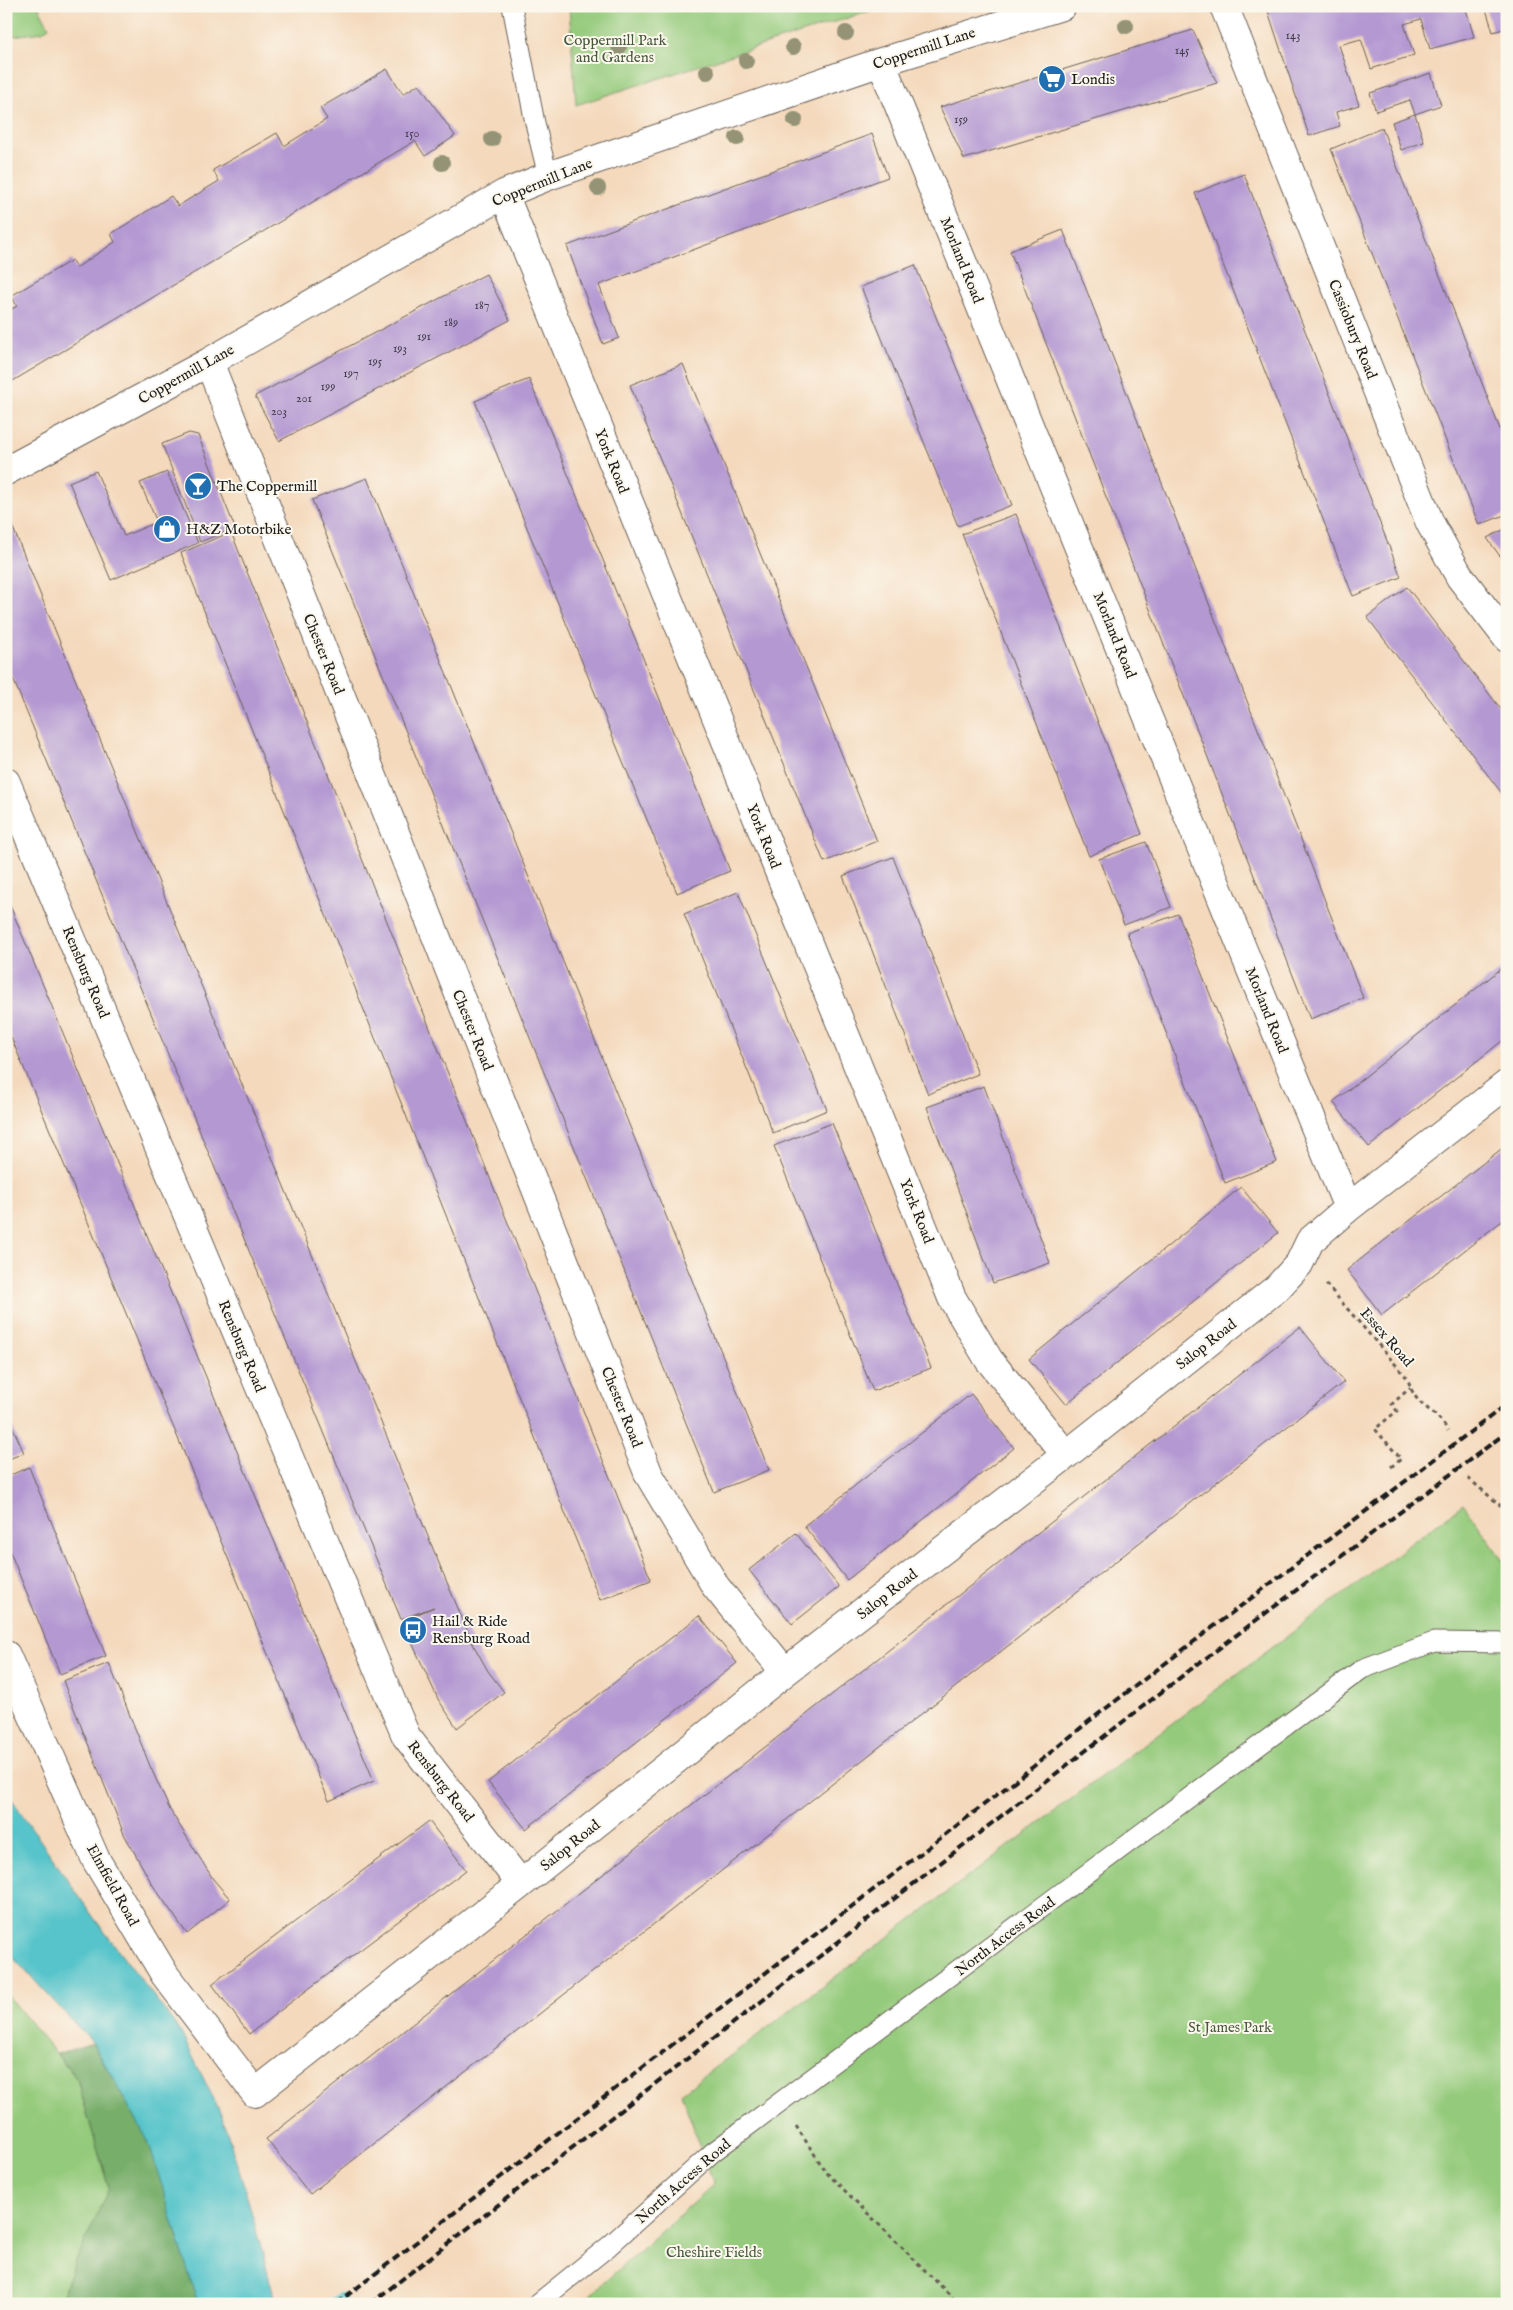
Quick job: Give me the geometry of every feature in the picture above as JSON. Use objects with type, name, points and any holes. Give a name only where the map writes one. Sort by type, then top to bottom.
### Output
[{"type":"street","name":"Coppermill Lane","points":[[6,471],[209,362],[504,194],[548,176],[881,62],[1062,6]]},
{"type":"street","name":"Cassiobury Road","points":[[1224,6],[1430,523],[1460,577],[1507,638]]},
{"type":"street","name":"Morland Road","points":[[881,62],[1348,1208]]},
{"type":"street","name":"York Road","points":[[504,194],[952,1298],[989,1360],[1066,1455]]},
{"type":"street","name":"Chester Road","points":[[209,362],[649,1475],[716,1587],[785,1672]]},
{"type":"street","name":"Rensburg Road","points":[[6,782],[406,1736],[521,1884]]},
{"type":"street","name":"Salop Road","points":[[255,2093],[521,1884],[785,1672],[1066,1455],[1277,1288],[1299,1264],[1310,1241],[1348,1208],[1507,1084]]},
{"type":"street","name":"Elmfield Road","points":[[6,1655],[96,1860],[165,1975],[255,2093]]},
{"type":"lane","points":[[512,6],[535,123],[548,176]]},
{"type":"lane","name":"North Access Road","points":[[537,2304],[609,2246],[713,2152],[775,2108],[1362,1669],[1434,1642],[1507,1643]]},
{"type":"path","name":"Essex Road","points":[[1299,1264],[1324,1282],[1408,1379],[1410,1388],[1422,1406],[1441,1418],[1448,1431]]},
{"type":"path","points":[[1391,1467],[1401,1459],[1375,1429],[1397,1411],[1392,1404],[1410,1388]]},
{"type":"path","points":[[1468,1478],[1507,1511]]},
{"type":"path","points":[[775,2108],[792,2122],[826,2172],[959,2304]]},
{"type":"green space","points":[[6,6],[38,6],[49,27],[42,32],[6,37]]},
{"type":"green space","name":"Coppermill Park and Gardens","points":[[569,6],[885,6],[576,105]]},
{"type":"green space","name":"St James Park","points":[[1463,1504],[1507,1566],[1507,2304],[580,2304],[714,2184],[681,2093]]},
{"type":"green space","points":[[6,1993],[77,2079],[109,2189],[67,2281],[61,2304],[6,2304]]},
{"type":"green space","points":[[93,2043],[149,2141],[198,2304],[61,2304],[67,2281],[109,2188],[77,2079],[57,2054]]},
{"type":"water","points":[[6,1791],[94,1918],[180,2031],[222,2116],[247,2196],[276,2304],[198,2304],[148,2141],[93,2043],[6,1950]]},
{"type":"building","points":[[1284,6],[1465,6],[1474,37],[1430,49],[1421,19],[1404,24],[1414,55],[1371,69],[1361,39],[1339,45],[1359,105],[1336,112],[1340,126],[1309,136],[1268,11]]},
{"type":"building","points":[[1485,6],[1507,6],[1507,28],[1493,32]]},
{"type":"building","points":[[1193,30],[1217,83],[964,159],[940,107]]},
{"type":"building","points":[[387,69],[403,94],[419,84],[455,136],[425,156],[415,141],[6,385],[6,312],[17,306],[11,296],[72,260],[76,268],[115,242],[111,234],[171,196],[178,206],[219,181],[213,170],[277,133],[284,146],[327,119],[320,108]]},
{"type":"building","points":[[1431,73],[1441,105],[1415,114],[1410,100],[1376,111],[1370,93]]},
{"type":"building","points":[[1415,114],[1424,142],[1401,150],[1392,122]]},
{"type":"building","points":[[1382,128],[1507,447],[1507,514],[1479,525],[1331,149]]},
{"type":"building","points":[[872,134],[888,177],[599,285],[619,338],[603,344],[567,246]]},
{"type":"building","points":[[1244,174],[1401,577],[1353,596],[1195,193]]},
{"type":"building","points":[[1063,230],[1363,998],[1310,1019],[1010,251]]},
{"type":"building","points":[[915,265],[1012,505],[958,526],[861,287]]},
{"type":"building","points":[[486,274],[510,320],[279,441],[255,396]]},
{"type":"building","points":[[683,364],[877,841],[824,862],[630,385]]},
{"type":"building","points":[[529,379],[730,871],[677,893],[475,401]]},
{"type":"building","name":"The Coppermill","points":[[189,433],[198,435],[235,528],[200,542],[162,444]]},
{"type":"building","name":"H&Z Motorbike","points":[[96,471],[124,536],[157,522],[140,483],[167,472],[198,543],[111,580],[69,482]]},
{"type":"building","points":[[367,478],[769,1470],[714,1492],[312,500]]},
{"type":"building","points":[[6,511],[443,1573],[474,1646],[488,1671],[504,1692],[457,1728],[438,1699],[402,1621],[434,1607],[401,1619],[6,662]]},
{"type":"building","points":[[1016,514],[1142,834],[1089,856],[962,534]]},
{"type":"building","points":[[1507,528],[1507,566],[1487,538]]},
{"type":"building","points":[[231,532],[651,1580],[600,1600],[181,553]]},
{"type":"building","points":[[1407,587],[1507,717],[1507,800],[1367,617]]},
{"type":"building","points":[[1146,842],[1171,907],[1124,925],[1099,859]]},
{"type":"building","points":[[893,857],[978,1074],[928,1094],[843,876]]},
{"type":"building","points":[[738,892],[827,1110],[773,1133],[684,914]]},
{"type":"building","points":[[6,896],[374,1781],[329,1801],[6,1025]]},
{"type":"building","points":[[1178,914],[1277,1162],[1225,1183],[1127,933]]},
{"type":"building","points":[[1507,964],[1507,1037],[1369,1147],[1333,1102]]},
{"type":"building","points":[[984,1086],[1050,1263],[993,1283],[927,1107]]},
{"type":"building","points":[[832,1123],[931,1368],[873,1391],[774,1146]]},
{"type":"building","points":[[1505,1146],[1507,1148],[1507,1217],[1382,1315],[1347,1270]]},
{"type":"building","points":[[1241,1187],[1278,1233],[1066,1404],[1029,1359]]},
{"type":"building","points":[[1300,1327],[1344,1382],[310,2194],[266,2139]]},
{"type":"building","points":[[971,1394],[1014,1448],[847,1580],[804,1526]]},
{"type":"building","points":[[6,1412],[24,1453],[6,1460]]},
{"type":"building","points":[[29,1467],[106,1656],[60,1674],[6,1542],[6,1477]]},
{"type":"building","points":[[796,1533],[839,1587],[792,1624],[749,1570]]},
{"type":"building","points":[[699,1616],[737,1663],[526,1829],[488,1782]]},
{"type":"building","points":[[109,1663],[150,1766],[170,1810],[213,1879],[230,1899],[187,1934],[152,1884],[124,1834],[63,1681]]},
{"type":"building","points":[[429,1821],[466,1870],[249,2034],[212,1984]]},
{"type":"waterway","points":[[333,2304],[341,2298]]},
{"type":"railway","points":[[336,2304],[1034,1766],[1088,1722],[1507,1404]]},
{"type":"railway","points":[[370,2304],[1190,1670],[1507,1432]]},
{"type":"place","name":"Londis","points":[[1052,79]]},
{"type":"place","name":"The Coppermill","points":[[198,486]]},
{"type":"place","name":"H&Z Motorbike","points":[[167,529]]},
{"type":"place","name":"Hail & Ride Rensburg Road","points":[[413,1630]]},
{"type":"park label","name":"Cheshire Fields","points":[[714,2252]]}]
